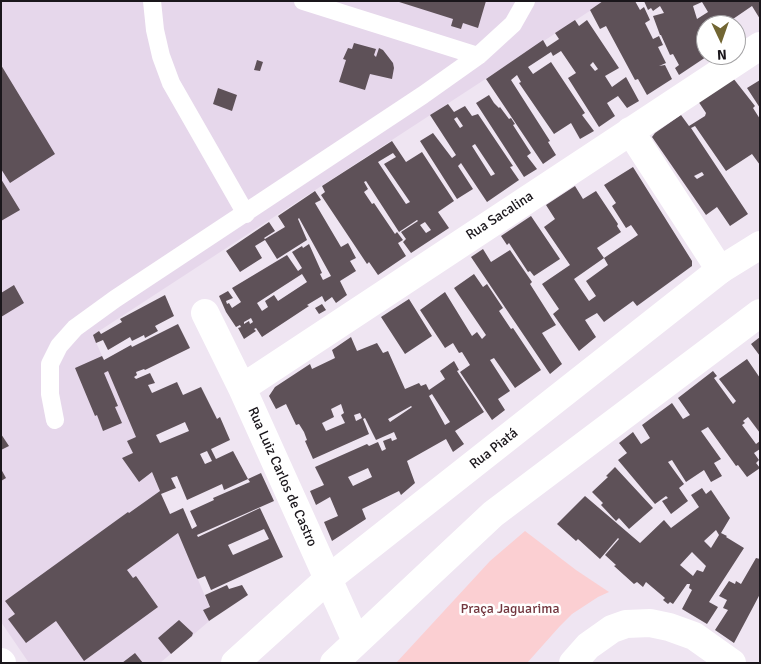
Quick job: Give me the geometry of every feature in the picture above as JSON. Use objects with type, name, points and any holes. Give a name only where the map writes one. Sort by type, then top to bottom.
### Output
[{"type":"street","name":"Rua Sacalina","points":[[242,388],[760,46]]},
{"type":"street","points":[[630,131],[720,270]]},
{"type":"street","name":"Rua Piatá","points":[[235,663],[328,579],[720,270],[760,245]]},
{"type":"street","name":"Rua Luiz Carlos de Castro","points":[[204,313],[242,388],[356,641]]},
{"type":"street","points":[[334,663],[493,514],[760,313]]},
{"type":"street","points":[[573,663],[588,646],[612,628],[626,624],[650,623],[669,627],[694,636],[732,663]]},
{"type":"lane","points":[[152,1],[155,30],[161,56],[171,82],[246,214]]},
{"type":"lane","points":[[303,1],[478,56]]},
{"type":"lane","points":[[55,420],[50,394],[50,364],[58,346],[75,328],[423,96],[478,56],[513,24],[526,1]]},
{"type":"shaded area","points":[[1,1],[605,1],[93,335],[214,617],[160,663],[29,663],[1,622]]},
{"type":"green space","name":"Praça Jaguarima","points":[[525,531],[576,570],[609,592],[572,614],[527,663],[396,663],[490,561]]},
{"type":"building","points":[[396,1],[486,1],[478,28],[463,23],[461,29],[451,26],[453,19]]},
{"type":"building","points":[[603,1],[635,1],[640,10],[644,7],[650,20],[645,23],[653,39],[659,36],[663,45],[658,47],[666,63],[659,66],[665,65],[672,79],[647,95],[638,79],[635,80],[606,26],[600,29],[590,10]]},
{"type":"building","points":[[644,1],[760,1],[760,19],[752,6],[739,15],[703,15],[708,12],[702,2],[693,6],[696,16],[696,64],[679,75],[675,68],[679,65],[673,54],[670,55],[653,16],[664,13],[660,6],[653,11],[651,8],[648,10]]},
{"type":"building","points":[[575,20],[579,26],[587,20],[619,68],[605,76],[612,87],[626,77],[639,101],[627,108],[618,96],[607,103],[615,116],[599,127],[568,78],[576,73],[561,51],[553,56],[551,52],[528,67],[533,74],[551,62],[585,113],[582,115],[594,131],[580,139],[571,123],[554,134],[519,83],[521,82],[517,75],[511,80],[550,141],[548,142],[556,155],[543,164],[486,79],[543,40],[547,47],[559,39],[555,33]],"holes":[[[593,62],[598,69],[595,71],[590,65]]]},
{"type":"building","points":[[354,43],[376,49],[374,55],[376,57],[379,48],[383,50],[393,63],[392,79],[370,74],[365,90],[339,82],[346,60],[343,59],[348,48],[352,49]]},
{"type":"building","points":[[257,60],[263,62],[260,71],[254,70]]},
{"type":"building","points":[[1,65],[55,154],[10,183],[1,169]]},
{"type":"building","points":[[733,78],[755,106],[753,108],[760,119],[760,165],[752,154],[726,171],[695,126],[691,128],[748,214],[730,226],[717,207],[706,215],[652,137],[681,115],[689,126],[705,116],[706,113],[698,101]],"holes":[[[702,172],[704,175],[697,179],[694,176]]]},
{"type":"building","points":[[760,80],[760,108],[747,88]]},
{"type":"building","points":[[218,88],[237,95],[232,111],[213,104]]},
{"type":"building","points":[[489,95],[509,119],[511,118],[515,124],[513,125],[531,153],[527,156],[537,169],[524,177],[476,103]]},
{"type":"building","points":[[448,104],[454,112],[465,106],[472,116],[478,114],[513,166],[510,167],[519,180],[487,202],[461,163],[458,166],[473,189],[457,199],[420,141],[433,133],[452,158],[456,155],[430,115]],"holes":[[[457,117],[463,126],[460,128],[454,119]],[[475,144],[495,174],[491,176],[472,146]]]},
{"type":"building","points":[[392,141],[406,162],[422,152],[454,201],[438,212],[449,228],[411,253],[403,242],[406,239],[401,232],[418,221],[399,232],[366,181],[364,182],[368,189],[364,192],[372,204],[374,203],[395,234],[397,232],[403,240],[398,243],[406,256],[378,275],[369,262],[367,264],[321,195],[325,192],[322,186]],"holes":[[[393,153],[396,157],[384,164],[410,202],[406,204],[378,162]],[[425,222],[431,230],[426,233],[420,225]]]},
{"type":"building","points":[[633,167],[692,261],[692,266],[637,306],[633,301],[604,322],[597,313],[585,320],[596,337],[579,351],[553,314],[559,309],[542,284],[570,265],[544,227],[555,219],[546,205],[575,186],[583,199],[596,191],[618,224],[617,226],[621,232],[597,248],[604,258],[638,235],[631,225],[626,228],[612,206],[616,203],[604,185]],"holes":[[[604,258],[608,265],[586,281],[596,296],[589,301],[574,279]]]},
{"type":"building","points":[[1,179],[20,210],[1,221]]},
{"type":"building","points":[[315,191],[321,200],[315,203],[341,247],[348,243],[356,258],[350,261],[356,271],[340,281],[347,295],[336,303],[332,297],[325,302],[322,296],[262,337],[256,328],[254,329],[256,331],[244,339],[238,328],[241,327],[240,325],[236,327],[226,312],[219,296],[228,291],[233,298],[226,301],[232,308],[241,302],[232,288],[287,255],[298,271],[302,268],[292,252],[309,244],[322,273],[320,274],[323,280],[331,276],[299,218],[307,240],[277,259],[265,240],[255,246],[262,258],[240,272],[226,251],[269,222],[275,231],[265,239],[285,227],[278,216]],"holes":[[[302,274],[307,282],[278,301],[274,295],[265,301],[268,307],[262,311],[257,303]],[[251,318],[253,322],[250,324],[249,321],[244,324],[244,322]]]},
{"type":"building","points":[[531,216],[560,259],[534,276],[530,271],[528,272],[509,243],[507,245],[501,236]]},
{"type":"building","points":[[483,249],[491,262],[510,250],[532,282],[530,284],[556,325],[542,333],[562,364],[550,374],[471,257]]},
{"type":"building","points":[[474,274],[483,287],[487,284],[503,308],[499,311],[511,329],[513,328],[541,370],[515,388],[494,358],[490,360],[510,391],[498,399],[505,410],[492,420],[460,372],[470,365],[462,352],[459,353],[453,343],[445,348],[420,310],[445,292],[472,336],[477,332],[482,339],[486,335],[454,288]]},
{"type":"building","points":[[14,285],[24,303],[1,317],[1,293]]},
{"type":"building","points":[[165,295],[174,316],[155,326],[158,331],[145,338],[144,335],[132,341],[130,337],[108,350],[103,340],[96,343],[93,335],[99,331],[101,334],[122,322],[120,319]]},
{"type":"building","points":[[409,299],[432,336],[405,354],[381,317]]},
{"type":"building","points":[[322,304],[326,310],[319,314],[315,308]]},
{"type":"building","points":[[178,324],[190,348],[145,370],[136,372],[137,375],[134,377],[136,379],[150,373],[155,383],[148,385],[152,393],[177,382],[183,395],[201,387],[217,419],[220,417],[230,440],[211,449],[216,459],[233,451],[248,479],[261,473],[274,501],[197,535],[198,537],[260,508],[283,557],[211,590],[205,576],[197,578],[178,533],[127,570],[133,578],[136,576],[158,607],[84,661],[56,621],[26,643],[8,619],[15,614],[5,601],[160,491],[152,472],[139,482],[122,458],[133,453],[127,441],[136,437],[108,371],[104,373],[118,406],[115,407],[122,423],[103,431],[75,368],[102,356],[104,360],[131,345],[132,347]],"holes":[[[185,422],[189,431],[160,443],[156,435]],[[207,451],[212,461],[205,464],[200,454]],[[177,476],[187,500],[222,484],[224,490],[248,479],[250,482],[213,498],[214,500],[190,511],[197,526],[192,529],[183,508],[170,514],[161,494],[176,488],[171,478]],[[264,529],[269,539],[233,555],[228,545]]]},
{"type":"building","points":[[351,337],[357,351],[377,343],[383,353],[388,351],[405,389],[419,383],[421,386],[426,384],[429,390],[445,379],[440,371],[454,361],[459,370],[457,371],[484,412],[455,431],[464,444],[453,452],[446,439],[407,461],[415,483],[401,495],[399,491],[362,509],[366,519],[332,541],[324,522],[338,516],[330,497],[316,505],[310,491],[324,485],[315,467],[367,444],[369,446],[378,442],[382,451],[386,449],[383,441],[391,438],[392,441],[397,439],[394,432],[376,440],[365,418],[363,419],[369,434],[313,459],[305,441],[307,440],[304,432],[299,424],[296,425],[286,404],[276,409],[269,396],[275,387],[310,364],[312,369],[335,358],[332,350]],"holes":[[[432,394],[450,422],[445,425],[429,396]],[[341,404],[344,413],[341,415],[345,423],[326,431],[322,423],[334,417],[331,409]],[[411,406],[412,407],[390,422],[388,419]],[[360,413],[362,418],[356,421],[354,415]],[[368,468],[372,477],[353,486],[348,477]]]},
{"type":"building","points":[[760,337],[760,356],[751,344]]},
{"type":"building","points":[[747,359],[760,378],[760,433],[748,417],[743,421],[745,423],[742,425],[756,444],[760,441],[760,449],[754,453],[759,460],[756,463],[760,468],[747,477],[738,465],[736,466],[708,427],[701,431],[721,459],[714,463],[722,476],[711,482],[704,470],[686,482],[672,460],[668,462],[684,484],[679,488],[688,501],[671,514],[662,501],[668,498],[666,496],[655,504],[618,460],[627,453],[619,443],[633,432],[641,444],[650,438],[642,425],[672,403],[683,419],[690,415],[678,398],[713,371],[717,376],[714,378],[733,404],[736,401],[719,379]]},
{"type":"building","points":[[1,434],[9,446],[1,450]]},
{"type":"building","points":[[615,467],[653,508],[629,529],[619,518],[616,521],[592,492],[608,477],[606,476]]},
{"type":"building","points":[[1,469],[6,478],[1,481]]},
{"type":"building","points":[[702,488],[706,494],[711,490],[730,518],[721,533],[744,548],[709,602],[718,607],[707,624],[682,609],[692,590],[689,588],[690,584],[687,584],[673,604],[670,602],[668,604],[663,600],[665,598],[646,582],[643,587],[637,582],[634,584],[605,555],[618,538],[600,559],[578,539],[576,541],[557,524],[585,496],[640,543],[664,520],[671,528],[699,507],[691,495]],"holes":[[[716,530],[719,535],[711,548],[704,541]],[[692,552],[706,566],[703,572],[697,570],[693,576],[680,565]]]},
{"type":"building","points":[[756,558],[760,559],[760,594],[734,643],[715,630],[728,610],[723,608],[727,600],[719,596],[729,581],[735,584],[736,581],[741,584]]},
{"type":"building","points":[[227,585],[229,589],[242,585],[248,595],[209,621],[203,610],[210,607],[205,595]]},
{"type":"building","points":[[179,620],[193,633],[171,654],[158,638]]},
{"type":"building","points":[[135,653],[143,663],[122,663]]}]
